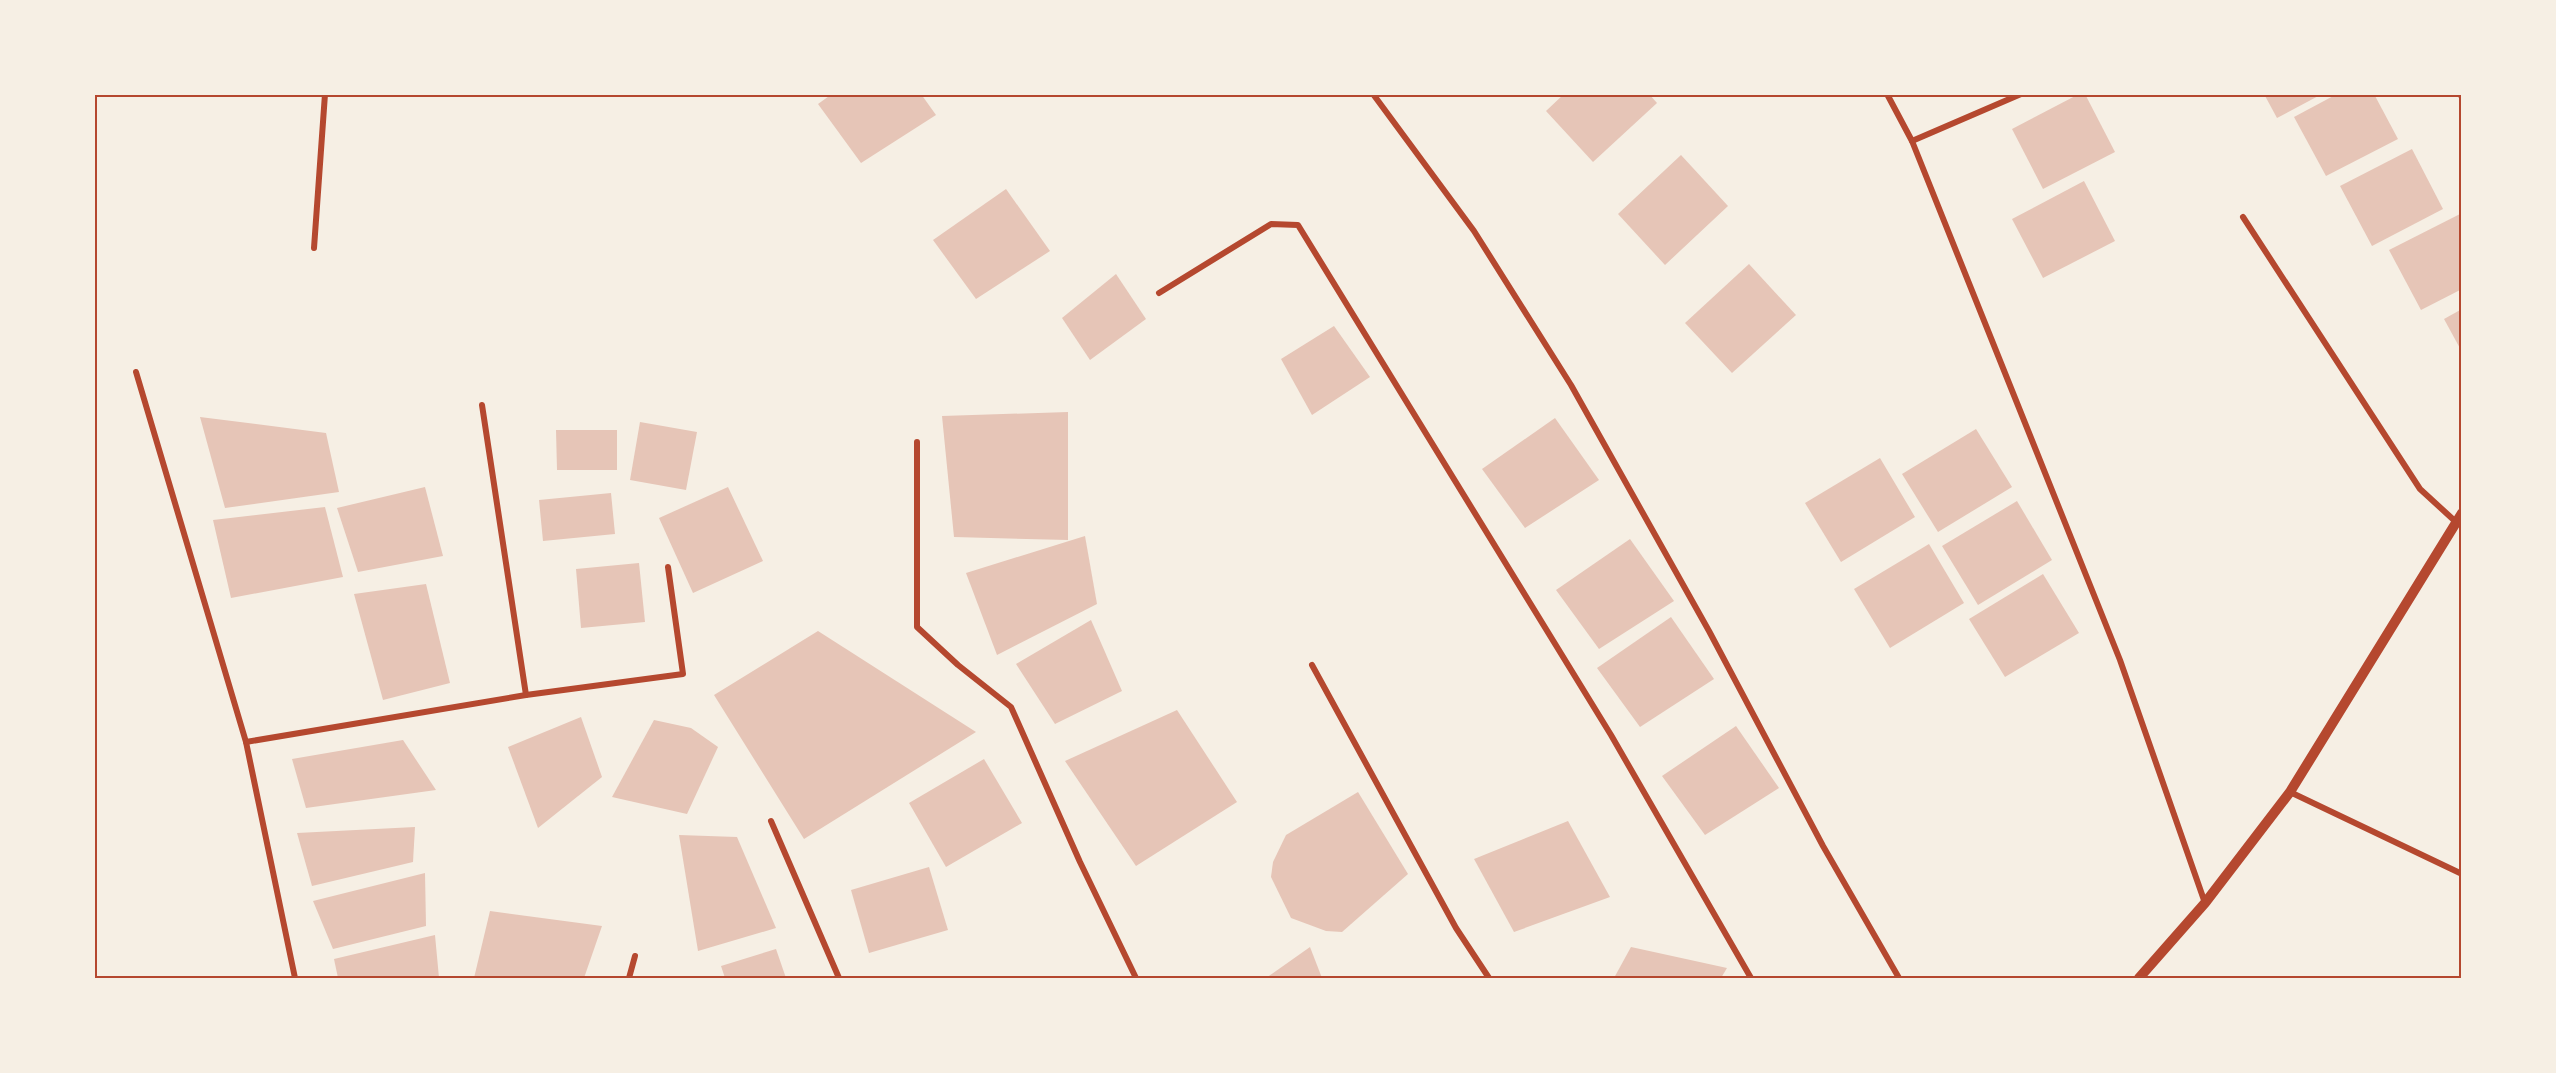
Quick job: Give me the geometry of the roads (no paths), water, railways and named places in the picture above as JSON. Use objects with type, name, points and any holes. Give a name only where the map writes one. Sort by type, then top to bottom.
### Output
[{"type":"street","points":[[314,248],[325,94]]},
{"type":"street","points":[[1373,94],[1474,231],[1571,385],[1823,846],[1899,978]]},
{"type":"street","points":[[1887,94],[1912,141],[2120,660],[2205,903]]},
{"type":"street","points":[[1912,141],[2022,94]]},
{"type":"street","points":[[2139,978],[2205,903],[2290,792],[2459,518],[2420,489],[2243,217]]},
{"type":"street","points":[[1159,292],[1270,224],[1298,225],[1611,735],[1751,978]]},
{"type":"street","points":[[136,372],[246,742],[296,978]]},
{"type":"street","points":[[482,405],[526,696]]},
{"type":"street","points":[[917,442],[917,627],[957,665],[1011,707],[1080,862],[1136,978]]},
{"type":"street","points":[[246,742],[526,696],[682,674],[668,567]]},
{"type":"street","points":[[1312,665],[1456,928],[1489,978]]},
{"type":"street","points":[[2290,792],[2462,874]]},
{"type":"street","points":[[771,821],[839,978]]},
{"type":"street","points":[[629,978],[635,956]]}]
